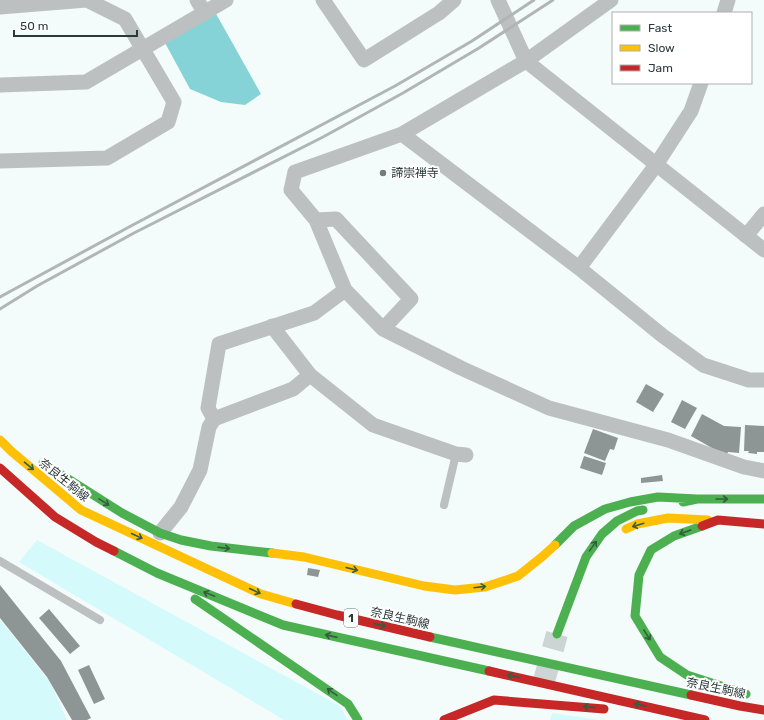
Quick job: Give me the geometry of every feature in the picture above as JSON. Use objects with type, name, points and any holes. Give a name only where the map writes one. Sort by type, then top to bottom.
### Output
[{"type":"main road","points":[[0,436],[26,452]]},
{"type":"main road","name":"奈良生駒線","points":[[0,440],[81,510],[261,594],[337,615],[426,636],[740,706],[764,710]]},
{"type":"main road","points":[[39,460],[122,513],[160,533],[181,540],[211,546],[304,557],[424,586],[455,590],[485,587],[518,576],[543,556],[574,526],[605,509],[630,502],[658,497],[696,499],[764,499]]},
{"type":"main road","name":"1","points":[[0,468],[55,517],[96,542],[157,573],[283,625],[705,720]]},
{"type":"main road","points":[[601,552],[596,556],[584,577],[560,634],[586,557],[602,534],[617,521],[637,511],[696,499]]},
{"type":"main road","points":[[619,535],[622,531],[637,524],[668,518],[764,524]]},
{"type":"main road","points":[[757,696],[687,675],[660,657],[635,616],[639,575],[651,550],[674,536],[718,520],[764,529]]},
{"type":"main road","points":[[157,573],[348,704],[358,720]]},
{"type":"main road","points":[[444,720],[494,700],[590,707],[614,711]]},
{"type":"main road","points":[[637,714],[683,720]]},
{"type":"street","points":[[0,7],[87,0],[125,19],[174,102],[168,122],[107,158],[0,161]]},
{"type":"street","points":[[0,85],[86,82],[142,49],[201,6],[226,0]]},
{"type":"street","points":[[324,0],[364,60],[439,13],[454,0]]},
{"type":"street","points":[[498,0],[526,61],[764,250]]},
{"type":"street","points":[[611,0],[526,61],[402,134],[295,172],[291,190],[316,220],[345,290],[382,329],[461,368],[549,408],[668,440],[744,467],[764,471]]},
{"type":"street","points":[[724,12],[728,0]]},
{"type":"street","points":[[579,268],[656,165],[691,111],[701,84]]},
{"type":"street","points":[[402,134],[579,268],[663,336],[703,365],[749,380],[764,380]]},
{"type":"street","points":[[746,236],[764,214]]},
{"type":"street","points":[[316,220],[336,219],[411,299],[382,329]]},
{"type":"street","points":[[214,419],[208,408],[219,344],[314,313],[345,290]]},
{"type":"street","points":[[272,326],[310,375],[373,425],[461,454]]},
{"type":"street","points":[[160,533],[181,507],[200,470],[209,427],[214,419],[293,389],[310,375]]},
{"type":"lane","points":[[444,505],[461,454]]},
{"type":"lane","points":[[0,561],[100,620]]},
{"type":"shaded area","points":[[37,540],[340,706],[348,720],[284,720],[19,562]]},
{"type":"shaded area","points":[[0,620],[50,682],[67,720],[0,720]]},
{"type":"shaded area","points":[[552,713],[599,720],[550,720]]},
{"type":"water","points":[[215,12],[261,94],[245,105],[221,102],[190,89],[164,41]]},
{"type":"building","points":[[646,384],[664,394],[653,412],[636,402]]},
{"type":"building","points":[[682,400],[697,408],[685,429],[671,422]]},
{"type":"building","points":[[702,414],[724,426],[741,427],[739,453],[728,452],[726,456],[691,436]]},
{"type":"building","points":[[745,425],[764,426],[764,452],[757,452],[757,454],[744,451]]},
{"type":"building","points":[[593,429],[618,438],[614,450],[610,449],[605,461],[584,453]]},
{"type":"building","points":[[584,456],[606,463],[602,475],[580,468]]},
{"type":"building","points":[[662,475],[663,481],[641,483],[641,478]]},
{"type":"building","points":[[308,568],[320,570],[318,577],[307,575]]},
{"type":"building","points":[[0,585],[61,661],[91,718],[87,720],[72,720],[47,677],[0,618]]},
{"type":"building","points":[[49,609],[80,646],[70,654],[39,618]]},
{"type":"building","points":[[89,665],[105,699],[94,704],[78,670]]},
{"type":"tunnel","points":[[544,681],[557,634]]},
{"type":"railway","points":[[0,297],[395,86],[472,41],[534,0]]},
{"type":"railway","points":[[0,309],[37,286],[134,233],[323,137],[403,93],[479,48],[553,0]]},
{"type":"traffic: fast","points":[[43,463],[122,513],[160,533],[181,540],[211,546],[272,553]]},
{"type":"traffic: fast","points":[[555,545],[574,526],[605,509],[630,502],[658,497],[697,499]]},
{"type":"traffic: fast","points":[[683,502],[697,499],[764,499]]},
{"type":"traffic: fast","points":[[557,634],[586,557],[602,534],[617,521],[637,511],[643,510]]},
{"type":"traffic: fast","points":[[702,526],[674,536],[651,550],[639,575],[635,616],[660,657],[687,675],[746,694]]},
{"type":"traffic: fast","points":[[114,551],[157,573],[283,625],[489,671]]},
{"type":"traffic: fast","points":[[195,599],[348,704],[358,720]]},
{"type":"traffic: fast","points":[[430,637],[691,695]]},
{"type":"traffic: slow","points":[[0,440],[81,510],[261,594],[296,604]]},
{"type":"traffic: slow","points":[[626,529],[637,524],[668,518],[708,520]]},
{"type":"traffic: slow","points":[[272,553],[304,557],[424,586],[455,590],[485,587],[518,576],[555,545]]},
{"type":"traffic: jam","points":[[0,468],[55,517],[114,551]]},
{"type":"traffic: jam","points":[[702,526],[718,520],[764,524]]},
{"type":"traffic: jam","points":[[296,604],[430,637]]},
{"type":"traffic: jam","points":[[489,671],[705,720]]},
{"type":"traffic: jam","points":[[691,695],[764,710]]},
{"type":"traffic: jam","points":[[444,720],[494,700],[604,709]]},
{"type":"place","name":"諦崇禅寺","points":[[383,173]]}]
